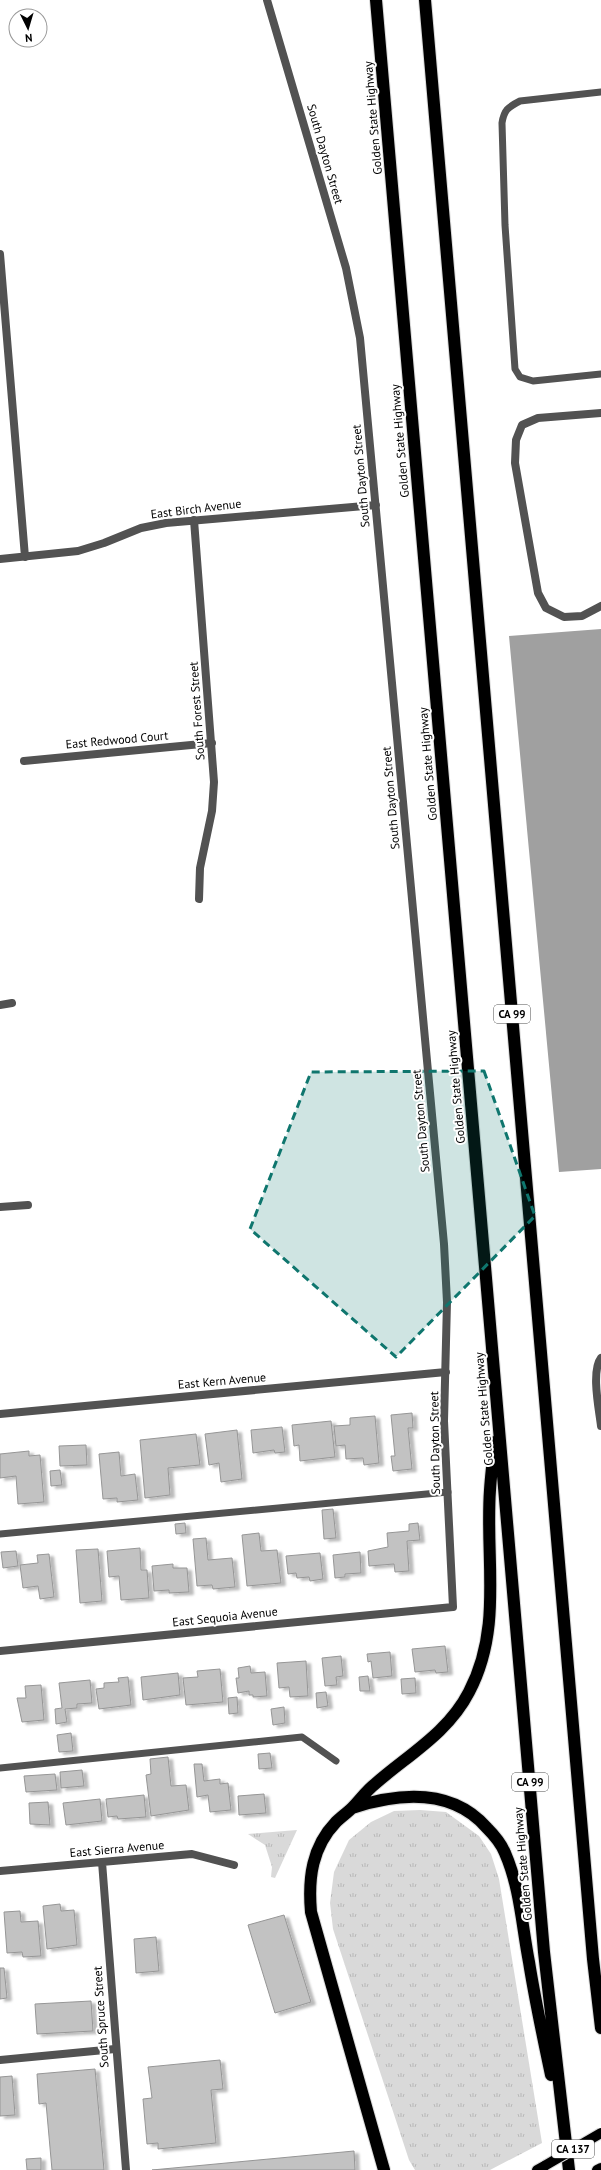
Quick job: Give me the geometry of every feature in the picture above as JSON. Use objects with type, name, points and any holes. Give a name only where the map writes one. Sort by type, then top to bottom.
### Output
[{"type":"highway","name":"Golden State Highway","points":[[376,0],[544,1952],[566,2148],[570,2170]]},
{"type":"highway","name":"CA 99","points":[[425,0],[593,1959],[601,2028]]},
{"type":"highway","points":[[392,2170],[381,2166],[319,1944],[311,1912],[309,1889],[311,1871],[322,1839],[336,1822],[351,1809],[374,1784],[412,1756],[447,1723],[469,1693],[477,1676],[489,1635],[490,1490],[498,1416]]},
{"type":"highway","points":[[351,1809],[392,1797],[416,1796],[436,1798],[470,1812],[492,1833],[504,1851],[516,1889],[530,1971],[566,2148]]},
{"type":"main road","name":"CA 137","points":[[542,2168],[601,2133]]},
{"type":"main road","name":"CA 137","points":[[597,2170],[601,2168]]},
{"type":"street","name":"South Dayton Street","points":[[267,0],[346,268],[360,338],[444,1244],[447,1302],[444,1421],[453,1607]]},
{"type":"street","points":[[0,254],[1,283],[25,557]]},
{"type":"street","points":[[601,413],[538,418],[522,424],[516,440],[515,462],[538,593],[546,608],[564,617],[582,616],[601,606]]},
{"type":"street","name":"East Birch Avenue","points":[[0,560],[78,551],[104,543],[141,528],[194,520],[376,505]]},
{"type":"street","name":"South Forest Street","points":[[194,520],[214,782],[212,811],[200,868],[200,899]]},
{"type":"street","name":"East Redwood Court","points":[[24,761],[212,744]]},
{"type":"street","points":[[0,1005],[12,1003]]},
{"type":"street","points":[[0,1207],[28,1204]]},
{"type":"street","points":[[601,1358],[597,1368],[596,1379],[601,1426]]},
{"type":"street","name":"East Kern Avenue","points":[[0,1414],[446,1372]]},
{"type":"street","name":"East Sequoia Avenue","points":[[0,1651],[453,1607]]},
{"type":"street","name":"East Sierra Avenue","points":[[0,1871],[192,1854],[234,1865]]},
{"type":"street","name":"South Spruce Street","points":[[102,1862],[126,2170]]},
{"type":"street","points":[[0,2060],[116,2050]]},
{"type":"lane","points":[[601,92],[520,101],[504,111],[502,123],[505,225],[515,369],[520,377],[533,381],[601,374]]},
{"type":"lane","points":[[0,1534],[448,1492]]},
{"type":"lane","points":[[0,1768],[302,1737],[336,1761]]},
{"type":"highlighted area","points":[[484,1071],[535,1216],[396,1357],[250,1229],[311,1072]]},
{"type":"green space","points":[[420,1810],[446,1812],[479,1836],[491,1854],[499,1879],[542,2143],[490,2170],[415,2170],[409,2160],[333,1929],[330,1903],[334,1872],[349,1840],[371,1822],[394,1811]]},
{"type":"green space","points":[[297,1830],[275,1878],[271,1877],[272,1867],[265,1845],[248,1834]]},
{"type":"shaded area","points":[[601,629],[601,1169],[559,1172],[509,636]]},
{"type":"building","points":[[412,1413],[413,1428],[408,1428],[412,1469],[393,1471],[391,1456],[395,1456],[391,1415]]},
{"type":"building","points":[[375,1416],[379,1463],[364,1465],[363,1458],[346,1459],[345,1445],[336,1446],[334,1426],[350,1425],[350,1418]]},
{"type":"building","points":[[331,1421],[335,1457],[300,1461],[299,1445],[294,1446],[292,1425]]},
{"type":"building","points":[[282,1427],[285,1452],[275,1453],[274,1450],[253,1453],[251,1430]]},
{"type":"building","points":[[237,1430],[242,1479],[221,1482],[219,1463],[209,1465],[205,1434]]},
{"type":"building","points":[[196,1434],[200,1465],[168,1468],[170,1495],[145,1498],[140,1440]]},
{"type":"building","points":[[86,1445],[87,1465],[60,1466],[59,1446]]},
{"type":"building","points":[[29,1451],[29,1456],[40,1455],[44,1502],[18,1504],[16,1476],[0,1478],[0,1454]]},
{"type":"building","points":[[119,1452],[121,1476],[135,1474],[138,1500],[117,1502],[117,1498],[103,1499],[99,1454]]},
{"type":"building","points":[[60,1470],[62,1485],[51,1486],[50,1471]]},
{"type":"building","points":[[333,1509],[336,1538],[324,1539],[322,1510]]},
{"type":"building","points":[[185,1523],[186,1533],[176,1534],[175,1524]]},
{"type":"building","points":[[418,1523],[420,1540],[407,1541],[409,1571],[395,1572],[394,1564],[369,1566],[368,1551],[388,1547],[387,1533],[409,1531],[409,1524]]},
{"type":"building","points":[[259,1533],[261,1551],[277,1550],[281,1583],[247,1586],[242,1535]]},
{"type":"building","points":[[206,1538],[208,1560],[232,1558],[235,1587],[213,1589],[212,1585],[197,1586],[193,1539]]},
{"type":"building","points":[[140,1548],[141,1570],[147,1570],[149,1598],[121,1600],[119,1576],[109,1577],[107,1551]]},
{"type":"building","points":[[98,1549],[102,1601],[80,1603],[76,1550]]},
{"type":"building","points":[[16,1551],[18,1566],[3,1568],[1,1552]]},
{"type":"building","points":[[360,1552],[361,1573],[345,1574],[345,1577],[335,1578],[333,1555]]},
{"type":"building","points":[[320,1553],[323,1579],[310,1581],[309,1577],[297,1578],[296,1573],[288,1574],[286,1556]]},
{"type":"building","points":[[49,1554],[54,1597],[40,1599],[38,1586],[23,1588],[20,1565],[38,1563],[37,1555]]},
{"type":"building","points":[[173,1564],[173,1568],[187,1568],[189,1592],[169,1593],[169,1590],[154,1591],[152,1566]]},
{"type":"building","points":[[445,1646],[448,1672],[436,1673],[435,1670],[415,1672],[412,1649]]},
{"type":"building","points":[[390,1652],[392,1676],[373,1678],[371,1661],[368,1662],[367,1654]]},
{"type":"building","points":[[341,1656],[343,1676],[336,1677],[337,1685],[325,1686],[322,1658]]},
{"type":"building","points":[[306,1661],[308,1696],[290,1697],[289,1687],[279,1688],[277,1663]]},
{"type":"building","points":[[250,1666],[251,1673],[265,1672],[267,1696],[253,1697],[253,1695],[249,1695],[249,1691],[238,1693],[236,1678],[239,1678],[238,1668]]},
{"type":"building","points":[[220,1669],[223,1702],[186,1705],[183,1678],[198,1677],[197,1671]]},
{"type":"building","points":[[178,1673],[180,1695],[143,1700],[141,1677]]},
{"type":"building","points":[[368,1676],[370,1691],[360,1691],[359,1677]]},
{"type":"building","points":[[128,1677],[131,1705],[99,1709],[96,1689],[104,1688],[104,1683],[119,1682],[118,1678]]},
{"type":"building","points":[[415,1678],[416,1693],[402,1694],[401,1679]]},
{"type":"building","points":[[90,1680],[92,1703],[77,1704],[77,1708],[65,1709],[67,1722],[56,1724],[55,1709],[62,1708],[59,1683]]},
{"type":"building","points":[[41,1685],[44,1720],[22,1722],[17,1698],[26,1698],[25,1686]]},
{"type":"building","points":[[326,1692],[328,1706],[317,1708],[316,1693]]},
{"type":"building","points":[[237,1697],[238,1713],[229,1714],[228,1698]]},
{"type":"building","points":[[284,1707],[285,1723],[273,1725],[271,1709]]},
{"type":"building","points":[[71,1733],[73,1751],[59,1752],[57,1735]]},
{"type":"building","points":[[270,1753],[272,1768],[259,1769],[258,1754]]},
{"type":"building","points":[[168,1757],[171,1786],[186,1785],[189,1810],[151,1816],[146,1775],[151,1774],[150,1759]]},
{"type":"building","points":[[194,1764],[202,1764],[204,1781],[220,1779],[220,1784],[228,1783],[231,1810],[210,1812],[208,1795],[197,1797]]},
{"type":"building","points":[[82,1770],[84,1786],[61,1788],[60,1772]]},
{"type":"building","points":[[55,1774],[57,1790],[26,1792],[24,1776]]},
{"type":"building","points":[[264,1794],[266,1813],[239,1815],[238,1796]]},
{"type":"building","points":[[144,1795],[146,1817],[118,1819],[117,1816],[108,1817],[106,1799]]},
{"type":"building","points":[[100,1799],[102,1821],[66,1825],[63,1803]]},
{"type":"building","points":[[48,1802],[50,1825],[30,1824],[29,1803]]},
{"type":"building","points":[[60,1904],[61,1911],[74,1910],[77,1945],[47,1949],[43,1906]]},
{"type":"building","points":[[20,1911],[21,1922],[38,1921],[41,1956],[23,1957],[22,1952],[7,1953],[4,1912]]},
{"type":"building","points":[[284,1915],[311,2002],[275,2013],[248,1925]]},
{"type":"building","points":[[156,1937],[159,1971],[136,1973],[134,1939]]},
{"type":"building","points":[[0,1968],[4,1968],[7,1998],[0,1999]]},
{"type":"building","points":[[91,2001],[93,2031],[37,2034],[35,2004]]},
{"type":"building","points":[[220,2060],[223,2089],[211,2090],[216,2143],[158,2149],[158,2143],[147,2144],[143,2099],[152,2098],[148,2067]]},
{"type":"building","points":[[95,2069],[104,2170],[52,2170],[46,2103],[39,2104],[37,2074]]},
{"type":"building","points":[[12,2076],[15,2115],[0,2116],[0,2077]]},
{"type":"building","points":[[354,2151],[355,2170],[152,2170]]},
{"type":"building","points":[[41,2158],[41,2170],[27,2170],[26,2159]]}]
